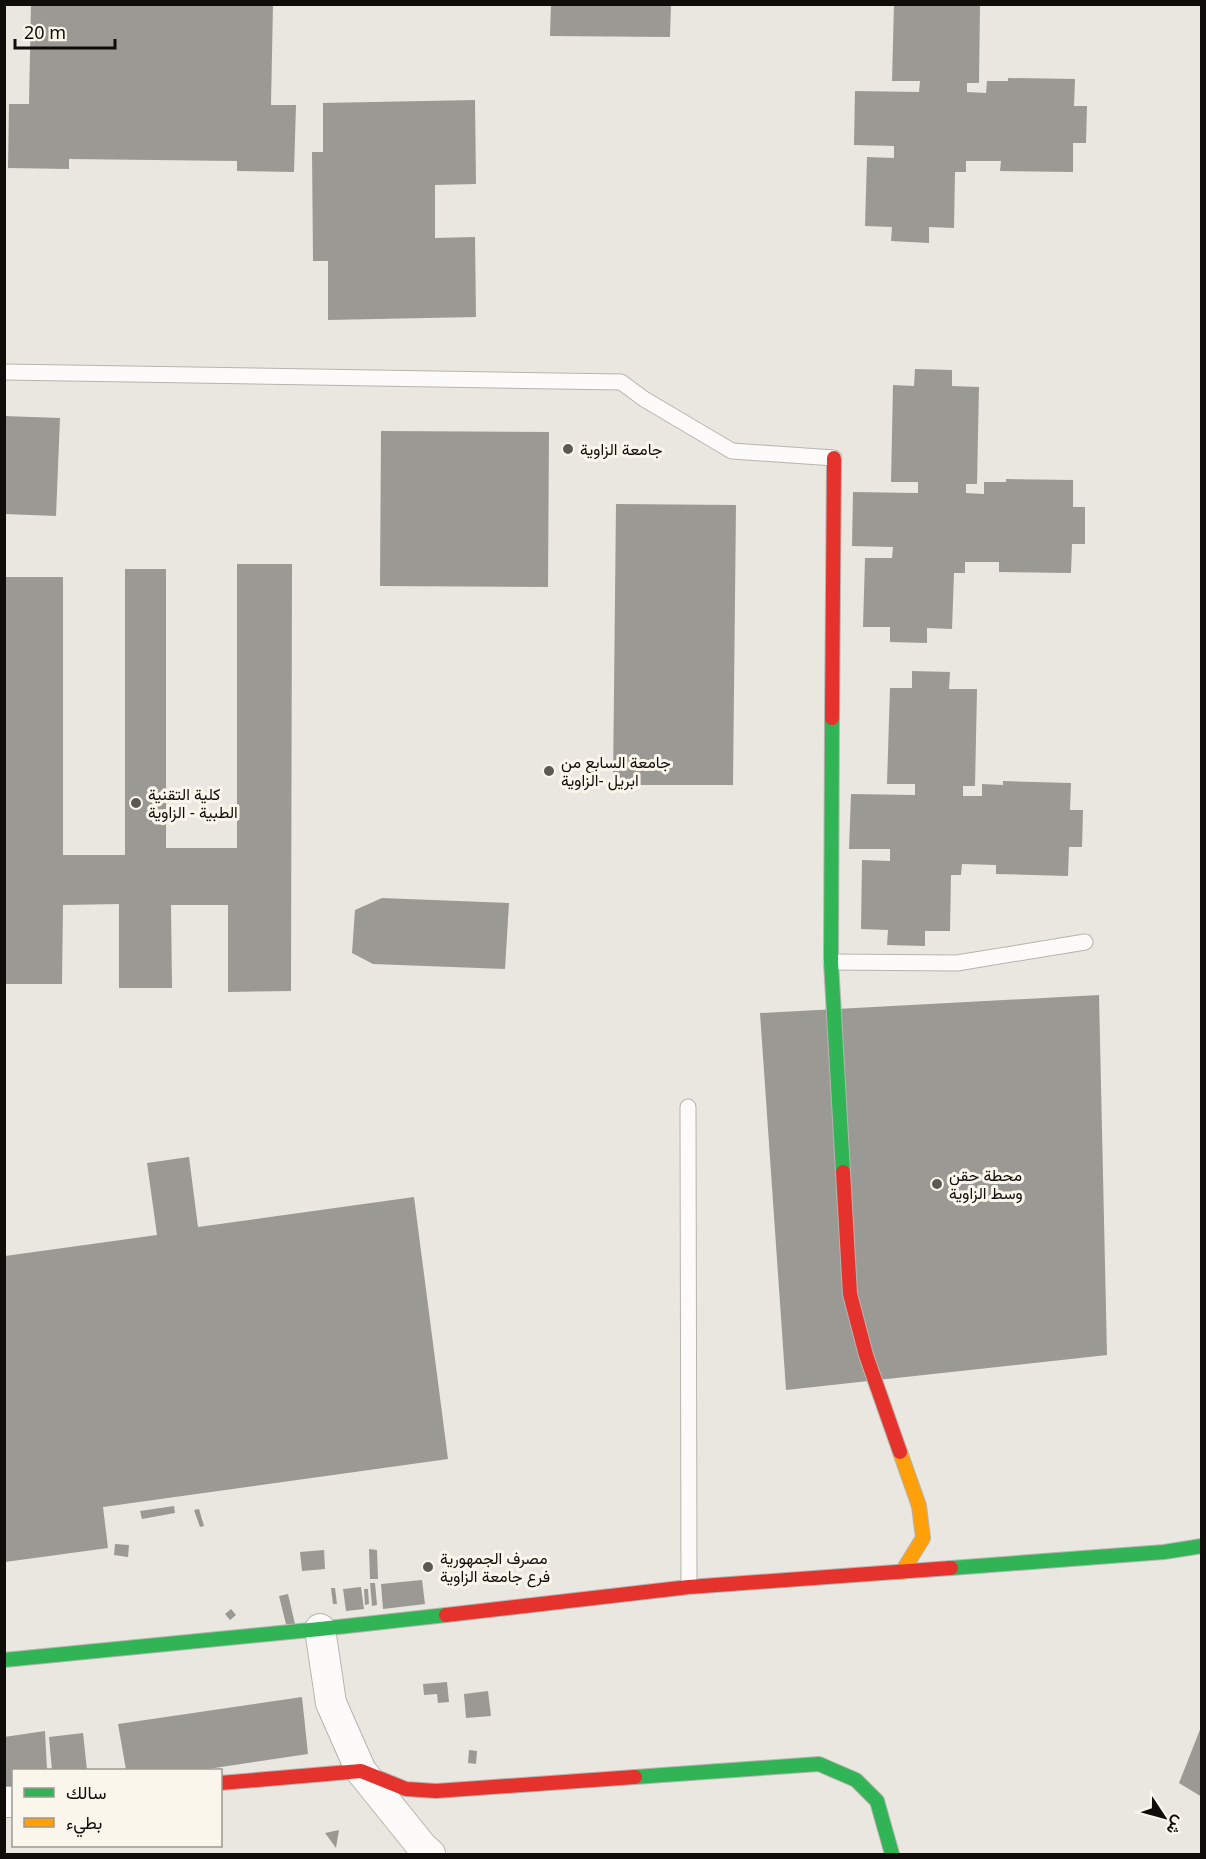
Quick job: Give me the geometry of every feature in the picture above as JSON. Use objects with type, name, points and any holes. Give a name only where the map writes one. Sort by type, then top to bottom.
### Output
[{"type":"street","points":[[834,458],[831,962],[850,1294],[866,1355],[919,1506],[923,1538],[902,1572]]},
{"type":"street","points":[[4,1660],[320,1629],[689,1587],[1164,1552],[1202,1546]]},
{"type":"street","points":[[320,1629],[331,1702],[361,1771],[430,1854]]},
{"type":"street","points":[[222,1783],[361,1771],[406,1789],[436,1791],[819,1764],[856,1780],[877,1800],[892,1854]]},
{"type":"lane","points":[[4,372],[621,382],[644,399],[732,451],[834,458]]},
{"type":"lane","points":[[831,962],[957,963],[1085,942]]},
{"type":"lane","points":[[688,1107],[689,1587]]},
{"type":"building","points":[[31,4],[273,4],[271,105],[296,105],[294,172],[237,171],[237,161],[69,159],[69,169],[8,168],[9,104],[29,104]]},
{"type":"building","points":[[551,4],[671,4],[670,37],[550,36]]},
{"type":"building","points":[[894,4],[980,4],[979,83],[967,83],[967,92],[986,93],[987,81],[1008,81],[1008,78],[1075,79],[1074,106],[1087,106],[1086,143],[1073,143],[1073,172],[1000,171],[1001,161],[966,161],[966,172],[955,172],[954,228],[929,227],[929,243],[891,241],[892,227],[865,226],[867,157],[894,158],[894,146],[854,145],[855,91],[919,92],[920,81],[892,81]]},
{"type":"building","points":[[475,100],[476,184],[435,185],[435,238],[475,237],[476,317],[328,320],[328,261],[313,261],[312,152],[323,152],[323,103]]},
{"type":"building","points":[[915,369],[952,370],[952,386],[979,387],[977,484],[966,484],[966,493],[984,494],[984,482],[1006,482],[1006,479],[1073,480],[1073,507],[1085,507],[1085,544],[1072,544],[1071,573],[999,572],[999,562],[965,562],[965,573],[954,573],[952,629],[927,628],[927,643],[890,642],[890,627],[863,627],[865,558],[892,558],[893,547],[852,546],[853,492],[918,493],[918,482],[891,482],[893,385],[914,386]]},
{"type":"building","points":[[4,416],[60,418],[56,516],[4,514]]},
{"type":"building","points":[[381,431],[549,432],[548,587],[380,586]]},
{"type":"building","points":[[616,504],[736,505],[733,785],[613,785]]},
{"type":"building","points":[[237,564],[292,564],[291,991],[228,992],[228,905],[171,905],[172,988],[119,988],[119,904],[63,905],[62,984],[4,984],[4,577],[63,577],[63,855],[125,855],[125,569],[166,569],[166,848],[237,848]]},
{"type":"building","points":[[912,671],[950,672],[949,689],[977,689],[975,786],[963,786],[963,796],[982,796],[982,784],[1003,785],[1003,781],[1071,783],[1070,810],[1083,810],[1082,847],[1069,847],[1068,876],[996,874],[996,865],[962,864],[961,875],[951,875],[950,931],[925,931],[925,946],[887,945],[888,930],[861,929],[862,860],[890,861],[890,849],[849,849],[851,794],[915,795],[915,784],[887,784],[890,688],[912,688]]},
{"type":"building","points":[[382,898],[509,903],[505,969],[373,964],[352,953],[355,910]]},
{"type":"building","name":"محطة حقن وسط الزاوية","points":[[1099,995],[1107,1355],[786,1390],[760,1013]]},
{"type":"building","points":[[189,1157],[198,1227],[414,1197],[448,1459],[103,1507],[108,1548],[5,1562],[5,1256],[157,1235],[147,1163]]},
{"type":"building","points":[[174,1506],[175,1513],[142,1519],[140,1511]]},
{"type":"building","points":[[199,1509],[204,1526],[200,1527],[194,1510]]},
{"type":"building","points":[[115,1544],[129,1545],[128,1557],[114,1555]]},
{"type":"building","points":[[369,1549],[377,1550],[378,1579],[370,1579]]},
{"type":"building","points":[[324,1550],[325,1569],[302,1571],[300,1552]]},
{"type":"building","points":[[422,1580],[425,1604],[383,1609],[381,1584]]},
{"type":"building","points":[[370,1583],[375,1583],[377,1605],[372,1606]]},
{"type":"building","points":[[361,1587],[364,1609],[346,1611],[343,1589]]},
{"type":"building","points":[[331,1588],[335,1588],[337,1604],[333,1604]]},
{"type":"building","points":[[364,1589],[368,1589],[369,1604],[365,1605]]},
{"type":"building","points":[[288,1594],[295,1624],[286,1624],[279,1596]]},
{"type":"building","points":[[231,1609],[236,1615],[230,1620],[225,1614]]},
{"type":"building","points":[[447,1682],[449,1702],[438,1703],[437,1694],[424,1695],[423,1684]]},
{"type":"building","points":[[488,1691],[491,1716],[466,1718],[464,1694]]},
{"type":"building","points":[[302,1697],[308,1754],[208,1769],[126,1769],[118,1724]]},
{"type":"building","points":[[1202,1727],[1202,1797],[1179,1783]]},
{"type":"building","points":[[45,1731],[47,1769],[12,1769],[12,1788],[4,1789],[4,1737]]},
{"type":"building","points":[[83,1733],[87,1769],[52,1769],[49,1737]]},
{"type":"building","points":[[469,1750],[477,1751],[476,1764],[468,1763]]},
{"type":"building","points":[[339,1830],[336,1848],[325,1833]]},
{"type":"traffic: fast","points":[[832,718],[831,962],[843,1172]]},
{"type":"traffic: fast","points":[[951,1568],[1164,1552],[1202,1546]]},
{"type":"traffic: fast","points":[[4,1660],[446,1615]]},
{"type":"traffic: fast","points":[[635,1777],[819,1764],[856,1780],[877,1801],[892,1854]]},
{"type":"traffic: slow","points":[[900,1452],[919,1506],[923,1538],[902,1572]]},
{"type":"traffic: jam","points":[[832,718],[834,458]]},
{"type":"traffic: jam","points":[[843,1172],[850,1294],[866,1355],[900,1452]]},
{"type":"traffic: jam","points":[[446,1615],[689,1587],[951,1568]]},
{"type":"traffic: jam","points":[[222,1783],[361,1771],[406,1789],[436,1791],[635,1777]]},
{"type":"place","name":"جامعة الزاوية","points":[[568,449]]},
{"type":"place","name":"جامعة السابع من ابريل -الزاوية","points":[[549,771]]},
{"type":"place","name":"كلية التقنية الطبية - الزاوية","points":[[136,803]]},
{"type":"place","name":"محطة حقن وسط الزاوية","points":[[937,1184]]},
{"type":"place","name":"مصرف الجمهورية فرع جامعة الزاوية","points":[[428,1567]]}]
